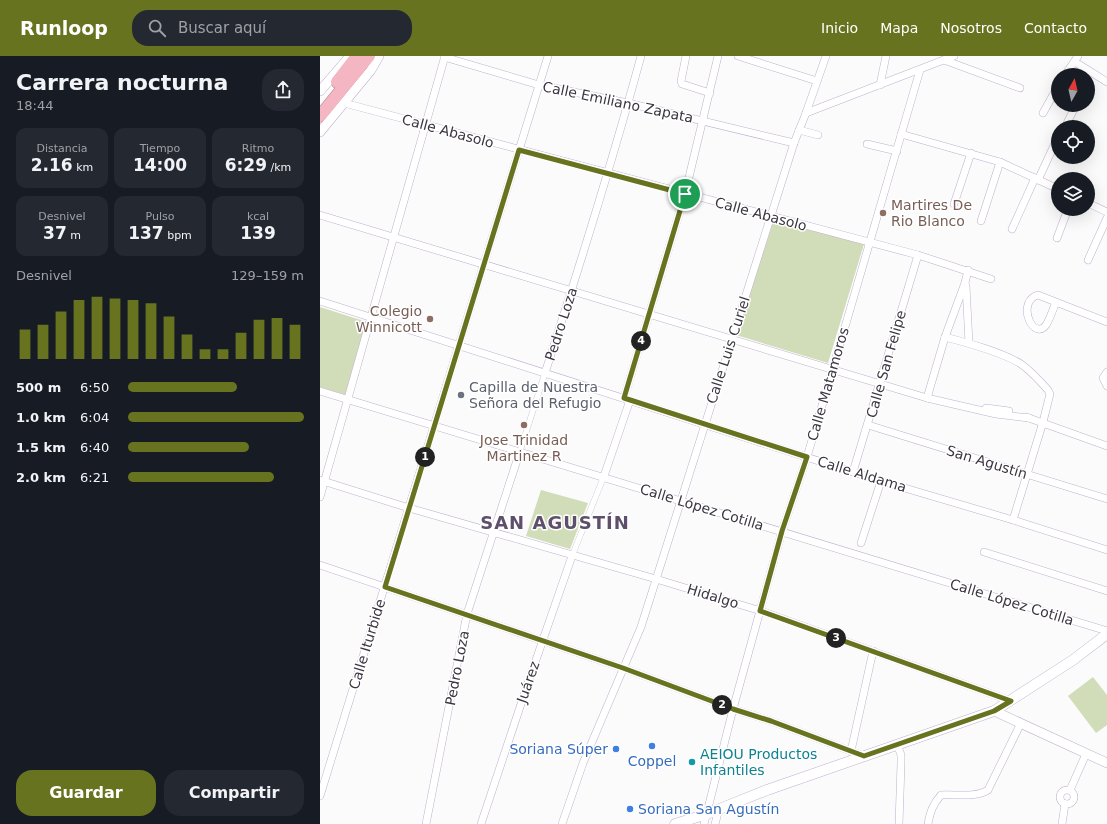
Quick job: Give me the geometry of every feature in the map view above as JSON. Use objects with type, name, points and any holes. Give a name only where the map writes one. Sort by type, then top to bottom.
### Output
[{"type":"highway","points":[[320,104],[358,56]]},
{"type":"highway","points":[[320,116],[369,56]]},
{"type":"main road","points":[[675,824],[707,814],[767,790],[994,711],[1073,660],[1107,632]]},
{"type":"street","points":[[320,91],[350,56]]},
{"type":"street","points":[[320,132],[371,70],[379,56]]},
{"type":"street","name":"Calle Iturbide","points":[[320,796],[548,56]]},
{"type":"street","name":"Pedro Loza","points":[[426,824],[467,614],[572,291],[641,56]]},
{"type":"street","points":[[686,56],[681,83],[710,93]]},
{"type":"street","points":[[604,475],[627,399],[649,314],[685,194],[718,56]]},
{"type":"street","points":[[738,56],[817,81]]},
{"type":"street","name":"Calle Luis Curiel","points":[[562,824],[583,763],[641,627],[731,338],[772,216],[794,143],[826,56]]},
{"type":"street","points":[[880,85],[886,56]]},
{"type":"street","points":[[944,60],[954,56]]},
{"type":"street","points":[[320,496],[322,481],[348,399],[444,57]]},
{"type":"street","name":"Calle Emiliano Zapata","points":[[444,57],[539,85],[628,103],[794,143]]},
{"type":"street","points":[[1070,68],[1077,59],[1084,68]]},
{"type":"street","points":[[806,113],[920,70],[936,60],[944,60],[1020,88]]},
{"type":"street","name":"Calle Matamoros","points":[[704,824],[733,709],[782,531],[807,457],[920,70]]},
{"type":"street","points":[[1095,77],[1107,82]]},
{"type":"street","points":[[1043,113],[1051,99]]},
{"type":"street","name":"Calle Abasolo","points":[[344,103],[918,255],[968,270],[991,279]]},
{"type":"street","points":[[799,130],[818,135]]},
{"type":"street","points":[[902,134],[1000,162],[1051,186]]},
{"type":"street","points":[[867,144],[897,151]]},
{"type":"street","points":[[1012,229],[1051,150]]},
{"type":"street","points":[[954,204],[971,153]]},
{"type":"street","points":[[981,221],[1000,162]]},
{"type":"street","points":[[1095,206],[1107,212]]},
{"type":"street","points":[[320,215],[927,398],[965,406],[1006,410],[1107,446]]},
{"type":"street","points":[[1057,238],[1065,216]]},
{"type":"street","points":[[1088,260],[1107,218]]},
{"type":"street","name":"Calle San Felipe","points":[[853,472],[918,255]]},
{"type":"street","points":[[927,398],[945,337],[965,283],[968,270]]},
{"type":"street","points":[[965,283],[969,344]]},
{"type":"street","points":[[1056,302],[1046,326],[1042,329],[1038,329],[1031,325],[1029,322],[1027,306],[1028,302],[1034,296],[1056,302],[1107,322]]},
{"type":"street","name":"Calle Aldama","points":[[320,301],[881,481],[1013,520],[1107,550]]},
{"type":"street","points":[[945,337],[1007,357],[1020,364],[1048,390],[1050,394],[1028,474],[1013,520]]},
{"type":"street","points":[[1107,372],[1103,378],[1107,386]]},
{"type":"street","name":"Calle López Cotilla","points":[[320,391],[434,426],[604,475],[680,500],[1107,632]]},
{"type":"street","name":"San Agustín","points":[[868,425],[1107,499]]},
{"type":"street","name":"Juárez","points":[[481,824],[542,640],[572,556],[604,475]]},
{"type":"street","name":"Hidalgo","points":[[322,481],[760,611],[1011,701]]},
{"type":"street","points":[[861,543],[881,481]]},
{"type":"street","points":[[984,552],[1107,592]]},
{"type":"street","points":[[320,565],[623,668],[864,756]]},
{"type":"street","points":[[851,751],[873,652]]},
{"type":"street","points":[[994,711],[1107,763]]},
{"type":"street","points":[[928,824],[934,803],[941,794],[975,795],[982,794],[988,790],[1021,723]]},
{"type":"street","points":[[897,744],[901,755],[899,824]]},
{"type":"street","points":[[1062,824],[1065,804],[1060,799],[1060,793],[1064,790],[1070,790],[1086,754]]},
{"type":"street","points":[[715,824],[719,809]]},
{"type":"green space","points":[[774,220],[864,244],[828,363],[736,335]]},
{"type":"green space","points":[[320,307],[367,322],[346,395],[320,387]]},
{"type":"green space","points":[[541,490],[588,503],[570,549],[526,536]]},
{"type":"green space","points":[[1093,677],[1107,695],[1107,725],[1096,733],[1068,696]]},
{"type":"place","name":"Martires De Rio Blanco","points":[[883,213]]},
{"type":"place","name":"Colegio Winnicott","points":[[430,319]]},
{"type":"place","name":"Capilla de Nuestra Señora del Refugio","points":[[461,395]]},
{"type":"place","name":"Jose Trinidad Martinez R","points":[[524,425]]},
{"type":"place","name":"Coppel","points":[[652,746]]},
{"type":"place","name":"Soriana Súper","points":[[616,749]]},
{"type":"place","name":"AEIOU Productos Infantiles","points":[[692,762]]},
{"type":"place","name":"Soriana San Agustín","points":[[630,809]]},
{"type":"district","name":"SAN AGUSTÍN","points":[[555,522]]},
{"type":"route","points":[[519,150],[685,194],[624,398],[807,457],[782,531],[760,611],[1011,701],[994,711],[864,756],[572,650],[385,587],[519,150]]}]
